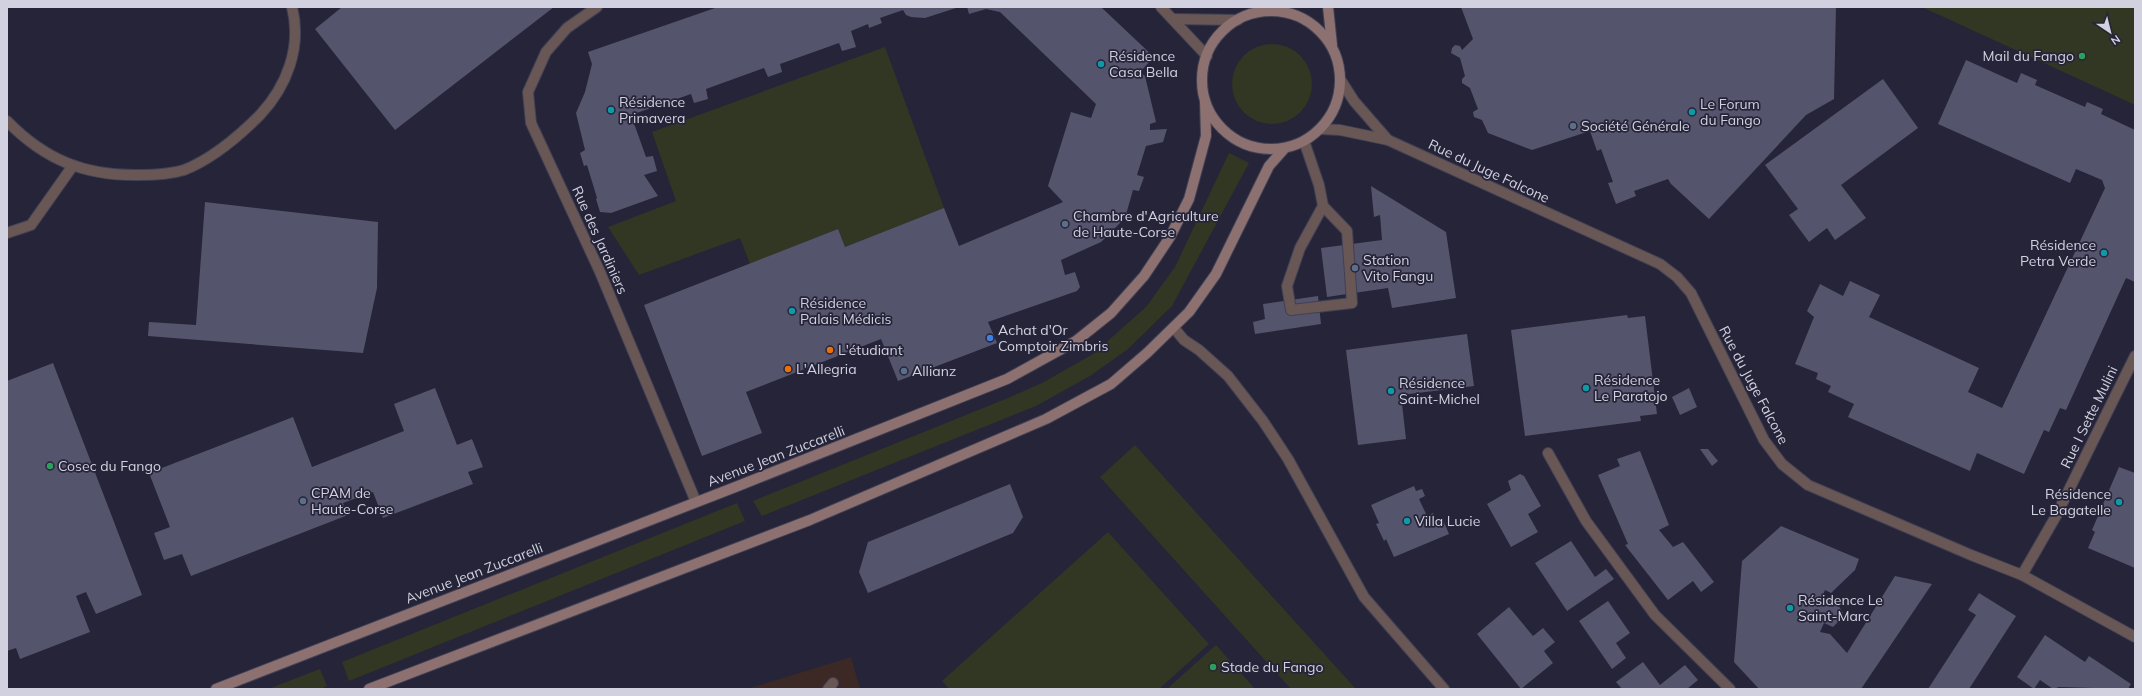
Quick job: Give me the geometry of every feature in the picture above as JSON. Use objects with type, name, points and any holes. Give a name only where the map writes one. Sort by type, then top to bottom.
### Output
[{"type":"main road","points":[[1275,7],[1238,20],[1219,34],[1206,56],[1202,78],[1205,101],[1214,120],[1234,138],[1246,145],[1265,149],[1286,148],[1304,141],[1320,129],[1331,115],[1338,98],[1340,79],[1338,63],[1332,47],[1328,7]]},
{"type":"main road","points":[[1262,12],[1283,12],[1303,19],[1320,31],[1332,47]]},
{"type":"main road","name":"Avenue Jean Zuccarelli","points":[[216,689],[1006,380],[1076,341],[1111,313],[1144,276],[1170,237],[1189,199],[1206,136],[1205,101]]},
{"type":"main road","points":[[369,689],[810,520],[1046,420],[1111,384],[1174,328],[1189,312],[1216,274],[1269,166],[1286,148]]},
{"type":"street","points":[[7,121],[22,137],[51,156],[72,167],[116,176],[151,175],[182,170],[198,164],[250,124],[277,94],[286,79],[293,57],[295,36],[292,7]]},
{"type":"street","name":"Rue des Jardiniers","points":[[597,7],[567,28],[546,52],[528,92],[531,123],[600,272],[696,502]]},
{"type":"street","points":[[1161,7],[1174,19],[1206,56]]},
{"type":"street","points":[[1174,19],[1238,20]]},
{"type":"street","name":"Rue du Juge Falcone","points":[[1340,79],[1354,101],[1388,140]]},
{"type":"street","name":"Rue du Juge Falcone","points":[[1320,129],[1340,130],[1388,140],[1660,264],[1677,276],[1691,293],[1764,440],[1782,464],[1808,485],[1971,555],[2022,575],[2135,636]]},
{"type":"street","points":[[1304,141],[1319,185],[1323,206],[1347,231],[1352,302],[1291,310],[1287,286],[1300,248],[1323,206]]},
{"type":"street","points":[[7,233],[31,225],[72,167]]},
{"type":"street","points":[[1174,328],[1184,340],[1199,350],[1228,376],[1263,421],[1288,459],[1364,597],[1444,689]]},
{"type":"street","name":"Rue I Sette Mulini","points":[[2022,575],[2056,516],[2135,356]]},
{"type":"street","points":[[1548,453],[1586,521],[1655,615],[1730,689]]},
{"type":"shaded area","points":[[851,657],[860,689],[747,689]]},
{"type":"green space","name":"Mail du Fango","points":[[1922,7],[2135,7],[2135,105]]},
{"type":"green space","points":[[1272,44],[1287,47],[1300,56],[1309,69],[1312,84],[1309,99],[1300,112],[1287,121],[1272,124],[1257,121],[1244,112],[1235,99],[1232,84],[1235,69],[1244,56],[1257,47]]},
{"type":"green space","points":[[885,47],[944,208],[845,247],[838,229],[750,264],[740,238],[639,275],[608,227],[676,201],[652,132]]},
{"type":"green space","points":[[1229,153],[1249,163],[1172,306],[1128,349],[1090,376],[1036,406],[762,516],[753,501],[1008,398],[1042,383],[1093,354],[1146,307],[1175,267]]},
{"type":"green space","points":[[1135,445],[1356,689],[1291,689],[1100,477]]},
{"type":"green space","points":[[737,503],[745,521],[349,681],[342,662]]},
{"type":"green space","points":[[1108,532],[1209,644],[1159,689],[949,689],[942,681]]},
{"type":"green space","name":"Stade du Fango","points":[[1216,645],[1255,689],[1167,689]]},
{"type":"green space","points":[[320,669],[327,686],[320,689],[268,689]]},
{"type":"building","points":[[342,7],[554,7],[395,130],[315,29]]},
{"type":"building","name":"Résidence Primavera","points":[[718,7],[959,7],[925,18],[911,17],[906,15],[903,10],[880,18],[882,23],[869,28],[868,24],[851,31],[856,47],[842,51],[839,43],[780,64],[782,72],[768,77],[764,68],[706,89],[708,99],[694,103],[691,94],[631,115],[646,157],[653,156],[657,171],[644,175],[658,196],[611,213],[600,212],[587,165],[584,166],[580,153],[585,150],[576,113],[585,92],[592,64],[588,52]]},
{"type":"building","points":[[967,7],[1101,7],[1154,57],[1140,72],[1145,76],[1156,122],[1150,124],[1150,130],[1167,129],[1163,142],[1146,146],[1137,175],[1144,177],[1139,191],[1133,190],[1125,218],[1101,242],[1061,260],[1065,275],[1075,272],[1080,287],[1077,291],[988,322],[997,343],[898,381],[881,339],[746,392],[762,433],[702,456],[644,305],[838,229],[845,247],[944,208],[959,246],[1063,202],[1048,186],[1071,112],[1091,118],[1096,104],[1000,12],[986,9],[969,14]]},
{"type":"building","points":[[1461,7],[1836,7],[1834,99],[1806,115],[1709,219],[1671,184],[1668,179],[1634,191],[1636,196],[1616,204],[1608,183],[1613,182],[1601,149],[1597,151],[1590,131],[1532,150],[1488,133],[1482,120],[1474,117],[1473,112],[1478,109],[1470,88],[1462,83],[1462,79],[1465,76],[1460,58],[1451,53],[1452,48],[1455,45],[1460,46],[1462,50],[1473,39]]},
{"type":"building","name":"Résidence Petra Verde","points":[[1966,60],[2017,83],[2021,73],[2037,80],[2035,85],[2085,107],[2087,102],[2103,109],[2101,114],[2135,130],[2135,282],[2126,278],[2066,410],[2060,408],[2049,432],[2044,430],[2024,474],[1977,453],[1970,471],[1848,417],[1854,404],[1828,392],[1831,386],[1816,379],[1818,373],[1795,364],[1814,317],[1807,311],[1820,284],[1843,296],[1850,281],[1880,295],[1869,317],[1979,368],[1968,392],[2002,408],[2105,188],[2102,180],[2076,169],[2070,183],[1938,124]]},
{"type":"building","points":[[1883,79],[1918,128],[1841,185],[1866,218],[1835,240],[1827,228],[1809,242],[1789,215],[1798,209],[1765,165]]},
{"type":"building","points":[[1371,186],[1446,232],[1456,298],[1392,308],[1388,288],[1327,297],[1321,248],[1382,240],[1380,215],[1374,217]]},
{"type":"building","points":[[205,202],[378,222],[377,288],[363,353],[148,336],[149,322],[196,325]]},
{"type":"building","points":[[1318,296],[1321,324],[1255,334],[1253,322],[1265,319],[1263,304]]},
{"type":"building","name":"Résidence Le Paratojo","points":[[1627,315],[1628,318],[1645,316],[1657,414],[1640,416],[1641,421],[1525,436],[1511,330]]},
{"type":"building","name":"Résidence Saint-Michel","points":[[1467,334],[1474,386],[1401,395],[1406,439],[1358,445],[1346,350]]},
{"type":"building","name":"Cosec du Fango","points":[[53,363],[142,595],[96,614],[86,592],[76,596],[90,632],[20,659],[16,648],[7,651],[7,381]]},
{"type":"building","points":[[435,388],[457,445],[472,439],[483,467],[468,472],[473,484],[383,518],[373,492],[343,503],[348,515],[191,576],[182,554],[164,560],[154,533],[170,527],[149,473],[293,417],[312,467],[404,431],[394,404]]},
{"type":"building","points":[[1689,388],[1697,407],[1680,415],[1672,397]]},
{"type":"building","points":[[1700,449],[1708,449],[1718,461],[1712,466]]},
{"type":"building","points":[[1640,451],[1669,525],[1659,530],[1673,547],[1683,542],[1714,582],[1701,592],[1693,581],[1668,600],[1625,545],[1628,544],[1598,475],[1620,466],[1617,459]]},
{"type":"building","name":"Résidence Le Bagatelle","points":[[2119,467],[2135,473],[2135,568],[2088,548],[2095,532],[2092,530]]},
{"type":"building","points":[[1520,474],[1524,476],[1541,506],[1528,514],[1538,532],[1511,547],[1487,504],[1511,490],[1508,481]]},
{"type":"building","points":[[1010,484],[1023,517],[1013,533],[868,593],[859,572],[868,542]]},
{"type":"building","name":"Villa Lucie","points":[[1414,486],[1416,491],[1422,489],[1425,496],[1419,499],[1427,516],[1433,513],[1437,523],[1443,520],[1449,534],[1394,557],[1386,539],[1384,541],[1376,524],[1379,523],[1371,505]]},
{"type":"building","name":"Résidence Le Saint-Marc","points":[[1781,526],[1859,559],[1855,570],[1831,593],[1825,590],[1822,598],[1837,603],[1843,613],[1841,619],[1833,627],[1824,623],[1820,632],[1830,634],[1847,653],[1895,576],[1932,584],[1861,689],[1759,689],[1734,662],[1742,561]]},
{"type":"building","points":[[1571,541],[1595,577],[1606,569],[1614,579],[1567,611],[1535,563]]},
{"type":"building","points":[[1979,593],[2016,616],[1969,689],[1928,689],[1976,615],[1968,610]]},
{"type":"building","points":[[1608,601],[1630,633],[1616,643],[1626,658],[1612,669],[1579,621]]},
{"type":"building","points":[[1509,607],[1533,636],[1543,628],[1555,642],[1544,651],[1553,663],[1521,689],[1477,634]]},
{"type":"building","points":[[2045,635],[2085,662],[2089,656],[2131,684],[2128,689],[2059,687],[2053,689],[2040,680],[2034,689],[2017,677]]},
{"type":"building","points":[[1643,662],[1660,685],[1685,665],[1698,680],[1687,689],[1622,689],[1616,682]]},
{"type":"place","name":"Mail du Fango","points":[[2082,56]]},
{"type":"place","name":"Résidence Casa Bella","points":[[1101,64]]},
{"type":"place","name":"Résidence Primavera","points":[[611,110]]},
{"type":"place","name":"Le Forum du Fango","points":[[1692,112]]},
{"type":"place","name":"Société Générale","points":[[1573,126]]},
{"type":"place","name":"Chambre d'Agriculture de Haute-Corse","points":[[1065,224]]},
{"type":"place","name":"Résidence Petra Verde","points":[[2104,253]]},
{"type":"place","name":"Station Vito Fangu","points":[[1355,268]]},
{"type":"place","name":"Résidence Palais Médicis","points":[[792,311]]},
{"type":"place","name":"Achat d'Or Comptoir Zimbris","points":[[990,338]]},
{"type":"place","name":"L'étudiant","points":[[830,350]]},
{"type":"place","name":"L'Allegria","points":[[788,369]]},
{"type":"place","name":"Allianz","points":[[904,371]]},
{"type":"place","name":"Résidence Le Paratojo","points":[[1586,388]]},
{"type":"place","name":"Résidence Saint-Michel","points":[[1391,391]]},
{"type":"place","name":"Cosec du Fango","points":[[50,466]]},
{"type":"place","name":"CPAM de Haute-Corse","points":[[303,501]]},
{"type":"place","name":"Résidence Le Bagatelle","points":[[2119,502]]},
{"type":"place","name":"Villa Lucie","points":[[1407,521]]},
{"type":"place","name":"Résidence Le Saint-Marc","points":[[1790,608]]},
{"type":"place","name":"Stade du Fango","points":[[1213,667]]}]
